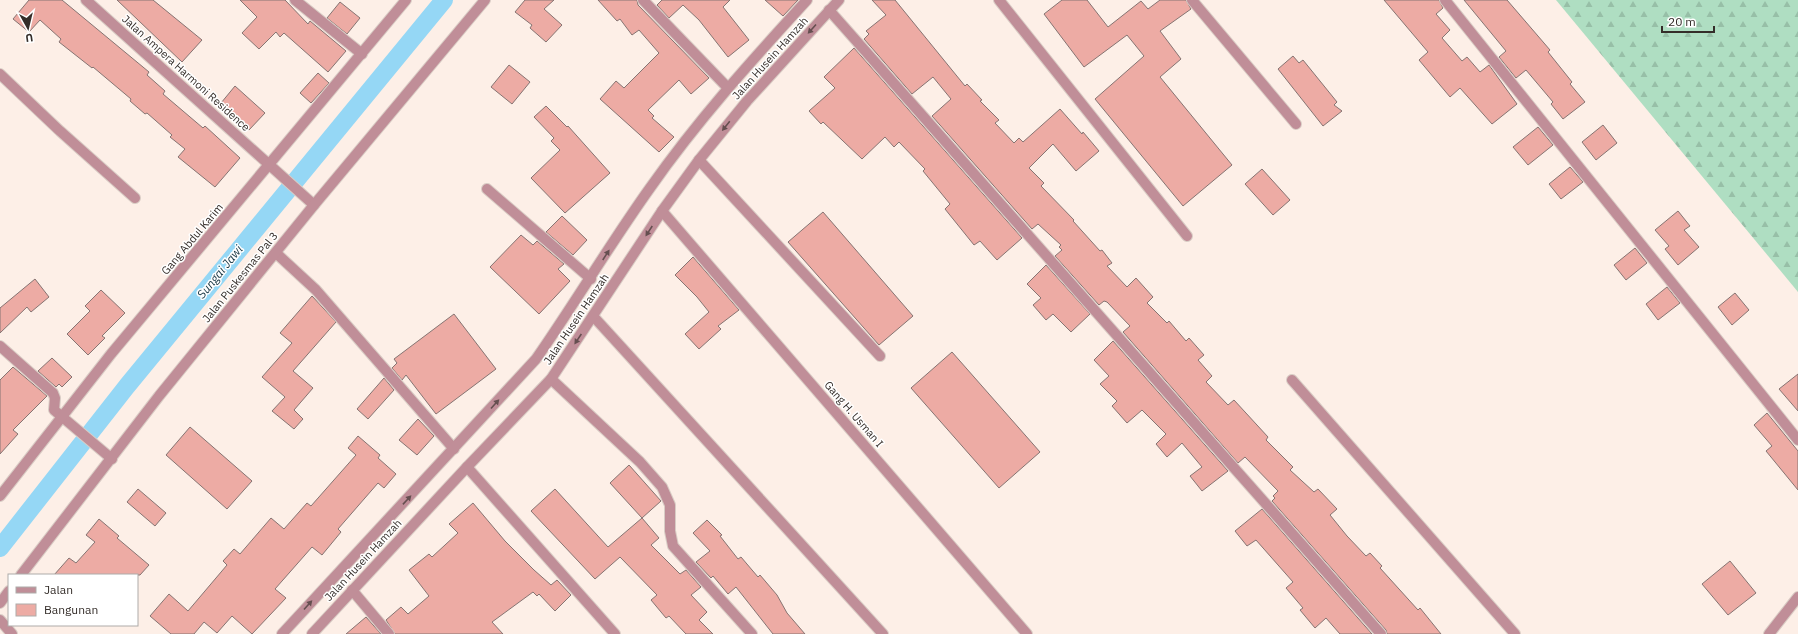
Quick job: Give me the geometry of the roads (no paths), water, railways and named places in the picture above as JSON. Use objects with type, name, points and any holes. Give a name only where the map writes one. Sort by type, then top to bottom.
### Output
[{"type":"street","name":"Jalan Ampera Harmoni Residence","points":[[86,0],[306,196],[314,205]]},
{"type":"street","points":[[295,0],[362,54]]},
{"type":"street","name":"Gang Abdul Karim","points":[[0,496],[61,416],[273,167],[406,0]]},
{"type":"street","name":"Jalan Puskesmas Pal 3","points":[[22,574],[112,459],[159,396],[314,205],[485,0]]},
{"type":"street","points":[[643,0],[727,87]]},
{"type":"street","name":"Jalan Husein Hamzah","points":[[282,634],[536,359],[591,279],[650,188],[727,87],[807,0]]},
{"type":"street","name":"Jalan Husein Hamzah","points":[[312,634],[551,379],[662,211],[699,160],[747,101],[839,0]]},
{"type":"street","points":[[999,0],[1187,236]]},
{"type":"street","points":[[1192,0],[1296,124]]},
{"type":"street","points":[[1445,0],[1798,440]]},
{"type":"street","points":[[829,10],[1381,634]]},
{"type":"street","points":[[0,74],[60,131],[135,198]]},
{"type":"street","points":[[699,160],[880,356]]},
{"type":"street","points":[[487,189],[591,279]]},
{"type":"street","name":"Gang H. Usman I","points":[[662,211],[1027,634]]},
{"type":"street","points":[[276,253],[321,296],[454,449]]},
{"type":"street","points":[[593,316],[883,634]]},
{"type":"street","points":[[0,346],[53,393],[55,398],[54,410],[112,459]]},
{"type":"street","points":[[551,379],[640,462],[662,487],[670,505],[670,531],[673,546],[752,634]]},
{"type":"street","points":[[1292,380],[1515,634]]},
{"type":"street","points":[[467,467],[615,634]]},
{"type":"street","points":[[352,590],[390,634]]},
{"type":"street","points":[[0,602],[8,592]]},
{"type":"street","points":[[1769,634],[1798,597]]},
{"type":"street","points":[[0,620],[12,634]]},
{"type":"waterway","name":"Sungai Jawi","points":[[0,548],[127,386],[444,0]]}]
